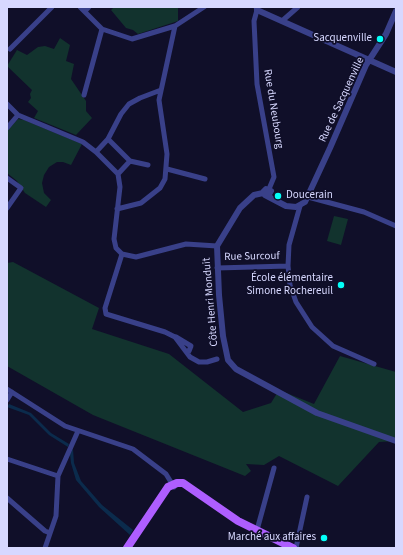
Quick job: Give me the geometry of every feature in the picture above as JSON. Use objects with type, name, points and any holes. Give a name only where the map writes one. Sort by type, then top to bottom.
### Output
[{"type":"main road","points":[[127,548],[138,532],[148,522],[173,486],[183,484],[238,521],[295,548]]},
{"type":"street","points":[[10,49],[52,7]]},
{"type":"street","points":[[80,7],[102,29],[132,39],[175,26],[204,7]]},
{"type":"street","points":[[85,11],[89,7]]},
{"type":"street","points":[[282,21],[298,7]]},
{"type":"street","points":[[259,9],[282,21],[396,72]]},
{"type":"street","name":"Rue du Neubourg","points":[[259,9],[254,21],[257,84],[274,177],[267,193]]},
{"type":"street","name":"Rue de Sacquenville","points":[[300,206],[308,197],[311,186],[323,166],[366,65],[371,61],[396,11]]},
{"type":"street","points":[[117,209],[141,203],[160,188],[165,179],[167,169],[159,100],[175,26]]},
{"type":"street","points":[[84,95],[102,29]]},
{"type":"street","points":[[96,152],[108,139],[121,114],[129,104],[161,90]]},
{"type":"street","points":[[7,104],[18,115],[83,142],[96,152],[118,174],[120,187],[114,239],[116,248],[122,254],[136,257],[168,247],[186,244],[217,246]]},
{"type":"street","points":[[7,128],[18,115]]},
{"type":"street","points":[[108,139],[130,160],[148,165]]},
{"type":"street","points":[[118,174],[130,160]]},
{"type":"street","points":[[167,169],[205,178]]},
{"type":"street","points":[[7,178],[21,188],[7,208]]},
{"type":"street","points":[[267,193],[286,206],[300,206],[289,245],[288,266],[290,285],[296,302],[312,327],[334,346],[374,364]]},
{"type":"street","name":"Côte Henri Monduit","points":[[267,193],[254,196],[240,208],[217,246],[223,336],[226,355],[232,365],[275,391],[317,413],[396,441]]},
{"type":"street","points":[[308,197],[364,212],[396,226]]},
{"type":"street","points":[[122,254],[105,308],[106,314],[110,317],[165,332],[175,337],[190,357],[199,362],[207,362],[217,359]]},
{"type":"street","name":"Rue Surcouf","points":[[218,268],[288,266]]},
{"type":"street","points":[[7,400],[9,391],[52,418],[78,430],[133,449],[166,474],[173,486]]},
{"type":"street","points":[[45,548],[56,516],[58,476],[78,430]]},
{"type":"street","points":[[7,459],[58,476]]},
{"type":"street","points":[[257,530],[274,468]]},
{"type":"street","points":[[295,548],[307,497]]},
{"type":"street","points":[[7,498],[45,531],[50,533]]},
{"type":"green space","points":[[114,7],[180,7],[178,8],[178,21],[138,34],[133,30],[126,28],[111,10]]},
{"type":"green space","points":[[60,38],[70,45],[66,61],[74,64],[71,79],[86,101],[86,111],[92,118],[76,135],[34,118],[38,111],[28,102],[31,98],[30,94],[32,90],[7,66],[17,50],[27,55],[38,47],[45,46],[54,49]]},
{"type":"green space","points":[[18,119],[24,120],[82,144],[71,165],[63,162],[57,162],[49,167],[44,175],[42,183],[44,193],[51,200],[46,207],[25,193],[17,181],[7,173],[7,131]]},
{"type":"green space","points":[[334,216],[348,219],[341,245],[327,241]]},
{"type":"green space","points":[[13,262],[99,308],[92,329],[169,354],[243,412],[271,403],[279,390],[314,404],[340,356],[396,372],[396,441],[379,442],[338,486],[279,456],[264,465],[246,464],[251,471],[245,476],[93,415],[7,366],[7,263]]},
{"type":"water","points":[[9,404],[31,413],[51,433],[69,444],[68,447],[49,435],[29,415],[7,407]]},
{"type":"water","points":[[73,449],[74,463],[81,481],[102,505],[133,530],[130,535],[99,507],[76,480],[70,454]]},
{"type":"place","name":"Sacquenville","points":[[380,39]]},
{"type":"place","name":"Doucerain","points":[[278,196]]},
{"type":"place","name":"École élémentaire Simone Rochereuil","points":[[341,285]]},
{"type":"place","name":"Marché aux affaires","points":[[324,538]]}]
